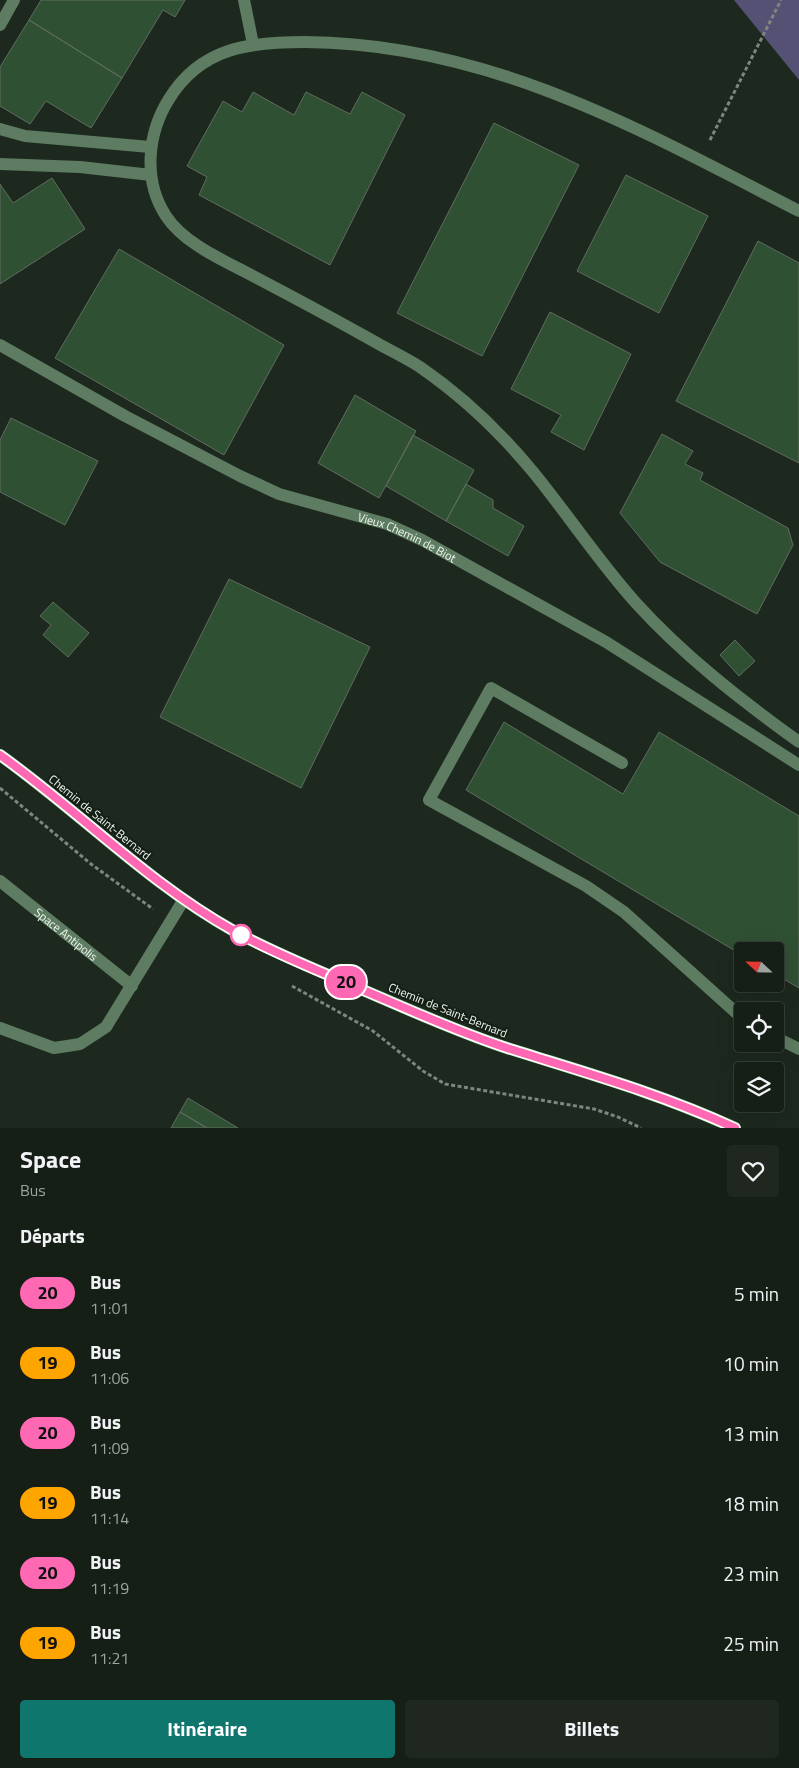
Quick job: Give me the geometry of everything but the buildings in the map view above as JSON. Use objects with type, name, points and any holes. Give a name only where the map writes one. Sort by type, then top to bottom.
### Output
[{"type":"main road","name":"Chemin de Saint-Bernard","points":[[0,755],[183,901],[236,932],[420,1015],[504,1047],[631,1085],[693,1108],[736,1128]]},
{"type":"street","points":[[0,25],[14,0]]},
{"type":"street","points":[[244,0],[253,44]]},
{"type":"street","points":[[799,211],[700,160],[580,102],[521,79],[452,60],[393,48],[335,42],[269,42],[238,46],[214,57],[190,72],[166,102],[150,147],[151,175],[156,196],[167,218],[184,236],[230,264],[419,367],[467,405],[510,445],[635,602],[692,658],[799,742]]},
{"type":"street","points":[[0,129],[25,136],[150,147]]},
{"type":"street","points":[[0,164],[80,167],[151,175]]},
{"type":"street","name":"Vieux Chemin de Biot","points":[[0,344],[125,416],[240,476],[279,494],[387,524],[422,540],[606,642],[799,765]]},
{"type":"street","points":[[622,763],[491,688],[429,800],[586,886],[624,912],[734,1011]]},
{"type":"street","name":"Space Antipolis","points":[[0,881],[132,986]]},
{"type":"street","points":[[0,1028],[54,1048],[80,1044],[106,1027],[183,901]]},
{"type":"street","points":[[784,1041],[799,1048]]},
{"type":"path","points":[[700,160],[781,0]]},
{"type":"shaded area","points":[[734,0],[799,0],[799,80]]},
{"type":"bus line","name":"20","points":[[0,755],[62,803],[149,876],[183,901],[236,932],[420,1015],[504,1047],[631,1085],[693,1108],[735,1128]]}]
